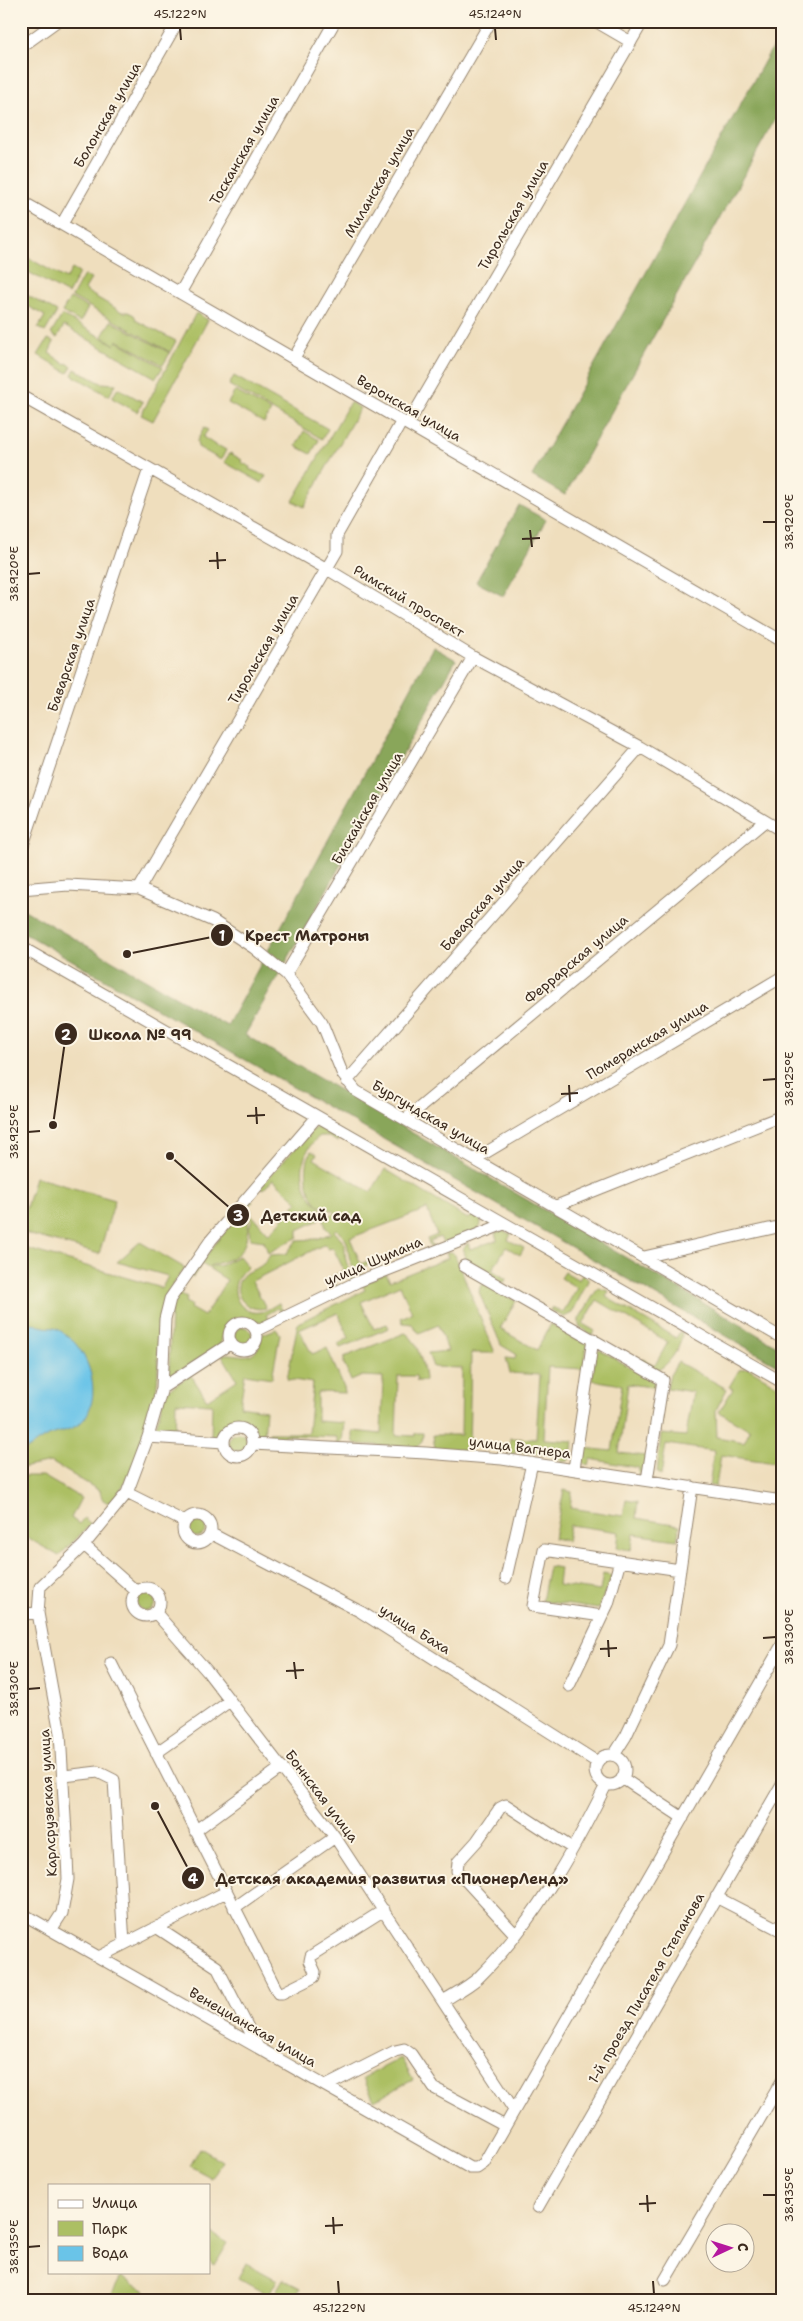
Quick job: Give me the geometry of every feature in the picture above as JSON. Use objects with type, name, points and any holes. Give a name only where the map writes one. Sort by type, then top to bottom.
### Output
[{"type":"street","points":[[21,47],[57,21]]},
{"type":"street","name":"Болонская улица","points":[[62,224],[178,21]]},
{"type":"street","name":"Тосканская улица","points":[[180,293],[335,21]]},
{"type":"street","name":"Миланская улица","points":[[294,358],[491,21]]},
{"type":"street","points":[[595,21],[631,42]]},
{"type":"street","name":"Тирольская улица","points":[[139,889],[326,570],[338,548],[337,535],[643,21]]},
{"type":"street","name":"Веронская улица","points":[[21,201],[782,641]]},
{"type":"street","name":"Римский проспект","points":[[21,396],[326,570],[473,657],[640,747],[782,830]]},
{"type":"street","name":"Баварская улица","points":[[21,851],[149,469]]},
{"type":"street","name":"Бискайская улица","points":[[286,974],[473,657]]},
{"type":"street","name":"Баварская улица","points":[[347,1081],[640,747]]},
{"type":"street","name":"Феррарская улица","points":[[406,1119],[765,821]]},
{"type":"street","name":"Бургундская улица","points":[[21,889],[68,885],[139,889],[213,920],[254,948],[286,974],[322,1023],[347,1081],[356,1091],[782,1338]]},
{"type":"street","points":[[21,947],[316,1118],[782,1382]]},
{"type":"street","name":"Померанская улица","points":[[475,1159],[782,977]]},
{"type":"street","points":[[556,1206],[782,1116]]},
{"type":"street","points":[[21,1614],[38,1613],[40,1587],[84,1545],[127,1493],[148,1438],[162,1388],[165,1319],[170,1299],[211,1240],[316,1118]]},
{"type":"street","name":"улица Шумана","points":[[256,1332],[357,1282],[504,1224]]},
{"type":"street","points":[[644,1257],[782,1226]]},
{"type":"street","points":[[464,1266],[663,1380],[647,1480]]},
{"type":"street","points":[[238,1324],[251,1324],[256,1332],[256,1341],[251,1348],[242,1350],[231,1343],[229,1334],[238,1324]]},
{"type":"street","points":[[766,1329],[782,1327]]},
{"type":"street","points":[[574,1469],[593,1339]]},
{"type":"street","points":[[162,1388],[231,1343]]},
{"type":"street","points":[[241,1429],[249,1434],[252,1444],[246,1454],[237,1456],[229,1453],[224,1442],[228,1432],[241,1429]]},
{"type":"street","points":[[148,1438],[224,1442]]},
{"type":"street","name":"улица Вагнера","points":[[252,1444],[426,1452],[532,1463],[782,1501]]},
{"type":"street","points":[[506,1578],[532,1463]]},
{"type":"street","points":[[614,1755],[626,1736],[669,1646],[692,1487]]},
{"type":"street","points":[[127,1493],[185,1522]]},
{"type":"street","points":[[191,1516],[204,1517],[210,1524],[210,1533],[205,1540],[196,1543],[192,1542],[185,1536],[185,1522],[191,1516]]},
{"type":"street","name":"улица Баха","points":[[210,1533],[361,1612],[597,1762]]},
{"type":"street","points":[[84,1545],[136,1591]]},
{"type":"street","points":[[602,1616],[533,1606],[544,1550],[680,1570]]},
{"type":"street","points":[[569,1686],[608,1604],[620,1561]]},
{"type":"street","points":[[144,1588],[157,1593],[160,1601],[155,1612],[145,1616],[136,1612],[132,1604],[136,1591],[144,1588]]},
{"type":"street","name":"Боннская улица","points":[[155,1612],[207,1670],[335,1837],[514,2110]]},
{"type":"street","name":"Карлсруэвская улица","points":[[38,1613],[55,1698],[64,1776],[68,1879],[62,1913],[51,1930]]},
{"type":"street","points":[[326,2086],[395,2051],[404,2049],[411,2054],[434,2088],[505,2126],[782,1645]]},
{"type":"street","points":[[111,1663],[278,1993],[282,1993],[314,1977],[315,1972],[310,1962],[311,1956],[384,1910]]},
{"type":"street","points":[[156,1753],[230,1701]]},
{"type":"street","points":[[606,1785],[596,1775],[597,1762],[604,1756],[614,1755]]},
{"type":"street","points":[[606,1785],[615,1784],[622,1778],[624,1765],[614,1755]]},
{"type":"street","points":[[196,1831],[282,1768]]},
{"type":"street","points":[[64,1776],[98,1772],[114,1780],[124,1944]]},
{"type":"street","points":[[622,1778],[683,1818]]},
{"type":"street","name":"1-й проезд Писателя Степанова","points":[[538,2207],[782,1784]]},
{"type":"street","points":[[443,2001],[477,1979],[532,1913],[586,1825],[606,1785]]},
{"type":"street","points":[[515,1934],[457,1871],[458,1862],[477,1842],[502,1806],[506,1805],[572,1848]]},
{"type":"street","points":[[234,1908],[335,1837]]},
{"type":"street","points":[[99,1957],[226,1892]]},
{"type":"street","points":[[716,1897],[782,1932]]},
{"type":"street","name":"Венецианская улица","points":[[21,1913],[470,2168],[477,2168],[484,2163],[505,2126]]},
{"type":"street","points":[[156,1928],[217,1967],[258,2047]]},
{"type":"street","points":[[665,2280],[782,2081]]},
{"type":"green space","points":[[782,30],[782,107],[565,495],[532,476]]},
{"type":"green space","points":[[21,254],[66,279],[72,269],[79,273],[68,294],[21,268]]},
{"type":"green space","points":[[84,275],[91,279],[85,289],[89,293],[122,312],[134,315],[137,321],[176,341],[170,352],[72,297]]},
{"type":"green space","points":[[21,292],[57,312],[45,332],[38,328],[45,316],[21,302]]},
{"type":"green space","points":[[70,298],[88,308],[80,322],[62,312]]},
{"type":"green space","points":[[196,313],[208,320],[153,421],[141,415]]},
{"type":"green space","points":[[62,315],[115,345],[102,336],[111,321],[170,353],[163,365],[117,340],[116,343],[117,341],[163,367],[156,378],[64,326],[57,338],[51,334]]},
{"type":"green space","points":[[48,339],[54,342],[49,353],[65,364],[72,366],[68,373],[38,355]]},
{"type":"green space","points":[[75,369],[101,383],[116,384],[109,396],[72,375]]},
{"type":"green space","points":[[234,376],[328,429],[322,439],[229,385]]},
{"type":"green space","points":[[118,388],[143,402],[137,412],[112,398]]},
{"type":"green space","points":[[235,391],[271,411],[264,423],[228,403]]},
{"type":"green space","points":[[350,402],[360,408],[304,507],[293,501]]},
{"type":"green space","points":[[204,428],[208,430],[203,437],[226,450],[221,460],[198,447],[197,441]]},
{"type":"green space","points":[[304,431],[319,440],[311,454],[296,446]]},
{"type":"green space","points":[[230,453],[242,460],[241,462],[250,467],[249,469],[266,476],[262,483],[224,462]]},
{"type":"green space","points":[[519,505],[546,520],[503,596],[476,582]]},
{"type":"green space","points":[[433,647],[456,660],[245,1035],[782,1349],[782,1368],[21,931],[21,908],[227,1026]]},
{"type":"green space","points":[[318,1126],[324,1126],[341,1135],[338,1142],[327,1136],[320,1136],[305,1156],[303,1164],[304,1181],[311,1198],[322,1210],[319,1220],[298,1230],[298,1237],[268,1253],[264,1241],[250,1239],[249,1228],[252,1219],[249,1217],[246,1238],[241,1250],[230,1259],[209,1266],[219,1266],[239,1256],[248,1267],[236,1281],[236,1297],[240,1304],[252,1312],[261,1312],[279,1303],[283,1312],[278,1308],[266,1315],[269,1320],[263,1321],[235,1318],[225,1328],[220,1345],[174,1375],[169,1375],[171,1305],[184,1288],[180,1295],[187,1298],[185,1302],[191,1305],[190,1308],[204,1316],[227,1280],[202,1264],[193,1277],[191,1276],[249,1199],[253,1202],[248,1207],[252,1211],[250,1213],[269,1234],[298,1202],[273,1179],[263,1190],[260,1187],[311,1131]]},
{"type":"green space","points":[[311,1151],[317,1154],[314,1159],[371,1192],[385,1169],[468,1219],[476,1214],[478,1215],[481,1223],[480,1227],[443,1243],[440,1237],[430,1241],[433,1247],[431,1248],[427,1239],[437,1235],[427,1209],[350,1238],[361,1264],[374,1258],[378,1267],[376,1268],[373,1262],[360,1268],[363,1274],[360,1275],[351,1262],[346,1240],[336,1229],[334,1231],[345,1244],[348,1266],[357,1276],[351,1280],[347,1273],[334,1280],[337,1287],[335,1288],[329,1278],[344,1270],[333,1248],[328,1249],[325,1244],[252,1281],[266,1308],[253,1308],[247,1305],[239,1296],[238,1284],[243,1275],[260,1266],[270,1255],[286,1254],[297,1240],[317,1239],[331,1233],[326,1228],[324,1219],[336,1213],[316,1202],[307,1181],[308,1157]]},
{"type":"green space","points":[[35,1177],[115,1200],[99,1254],[21,1232],[21,1225]]},
{"type":"green space","points":[[503,1231],[511,1234],[508,1240],[524,1248],[520,1255],[506,1247],[492,1270],[506,1279],[504,1283],[467,1262],[463,1248],[468,1243],[470,1249],[497,1240],[495,1233]]},
{"type":"green space","points":[[140,1242],[185,1268],[168,1292],[162,1307],[159,1326],[157,1384],[146,1429],[124,1484],[116,1496],[108,1503],[102,1499],[100,1491],[51,1462],[21,1468],[21,1247],[162,1288],[168,1276],[117,1262]]},
{"type":"green space","points":[[446,1252],[451,1252],[455,1255],[495,1353],[471,1353],[469,1451],[435,1449],[433,1435],[461,1435],[462,1368],[433,1367],[428,1353],[448,1351],[438,1325],[419,1333],[412,1324],[403,1323],[401,1318],[412,1313],[400,1285],[361,1302],[374,1329],[387,1324],[389,1328],[340,1348],[338,1344],[349,1338],[338,1313],[299,1330],[312,1354],[327,1348],[344,1388],[345,1393],[317,1392],[317,1421],[344,1423],[342,1442],[337,1444],[337,1437],[284,1435],[283,1442],[270,1439],[269,1433],[308,1433],[313,1383],[287,1379],[298,1323],[365,1290],[362,1284],[386,1274],[390,1281],[448,1258]]},
{"type":"green space","points":[[565,1272],[579,1280],[582,1275],[588,1278],[588,1281],[572,1313],[564,1317],[550,1310],[552,1307],[563,1312],[577,1288],[561,1278]]},
{"type":"green space","points":[[484,1284],[516,1301],[500,1329],[537,1350],[551,1324],[587,1344],[584,1369],[548,1367],[544,1439],[573,1441],[571,1457],[568,1461],[560,1462],[561,1456],[515,1451],[514,1457],[510,1452],[510,1438],[536,1439],[540,1375],[510,1373],[506,1358],[515,1359],[516,1354],[501,1345],[479,1292],[480,1287]]},
{"type":"green space","points":[[598,1288],[609,1291],[606,1297],[676,1338],[680,1332],[682,1333],[677,1349],[666,1364],[657,1370],[640,1362],[642,1359],[655,1365],[668,1342],[597,1300],[583,1324],[595,1331],[592,1335],[579,1326],[579,1319]]},
{"type":"green space","points":[[239,1327],[247,1327],[252,1332],[250,1343],[239,1345],[234,1340],[234,1332]]},
{"type":"green space","points":[[276,1329],[280,1334],[272,1378],[245,1374],[240,1406],[266,1410],[264,1438],[258,1439],[243,1425],[235,1423],[225,1429],[218,1438],[211,1439],[212,1404],[176,1402],[175,1436],[158,1435],[155,1431],[165,1392],[191,1375],[207,1400],[237,1380],[222,1355],[249,1355],[260,1344],[263,1334]]},
{"type":"green space","points":[[405,1333],[417,1347],[424,1369],[425,1381],[417,1381],[416,1376],[398,1376],[396,1435],[415,1436],[415,1433],[423,1433],[422,1442],[417,1447],[355,1444],[353,1431],[381,1434],[383,1377],[362,1376],[351,1381],[344,1364],[344,1357]]},
{"type":"green space","points":[[600,1350],[658,1383],[658,1388],[628,1384],[619,1453],[646,1456],[643,1471],[638,1475],[639,1468],[591,1459],[589,1466],[582,1462],[583,1448],[612,1451],[622,1385],[592,1380],[596,1352]]},
{"type":"green space","points":[[678,1362],[727,1389],[716,1410],[717,1437],[744,1442],[750,1430],[719,1412],[733,1389],[729,1387],[739,1370],[748,1368],[782,1388],[782,1471],[778,1496],[771,1495],[775,1463],[721,1455],[716,1486],[709,1486],[714,1451],[666,1444],[661,1476],[657,1473],[661,1434],[686,1436],[693,1392],[667,1388],[670,1375]]},
{"type":"green space","points":[[234,1433],[242,1433],[247,1438],[245,1449],[234,1451],[229,1446],[229,1438]]},
{"type":"green space","points":[[21,1476],[43,1476],[81,1498],[71,1518],[79,1524],[84,1518],[91,1524],[59,1556],[21,1534]]},
{"type":"green space","points":[[564,1490],[572,1492],[570,1508],[623,1516],[626,1500],[638,1502],[636,1518],[680,1525],[677,1540],[634,1534],[631,1550],[617,1548],[619,1532],[570,1525],[567,1541],[554,1538]]},
{"type":"green space","points":[[193,1519],[201,1519],[206,1524],[204,1535],[193,1537],[188,1532],[188,1524]]},
{"type":"green space","points":[[549,1566],[560,1568],[558,1585],[600,1591],[603,1574],[612,1576],[598,1609],[542,1601]]},
{"type":"green space","points":[[142,1593],[150,1593],[155,1598],[153,1609],[142,1611],[137,1606],[137,1598]]},
{"type":"green space","points":[[401,2058],[413,2080],[374,2100],[363,2078]]},
{"type":"green space","points":[[200,2148],[222,2161],[212,2178],[190,2166]]},
{"type":"green space","points":[[210,2233],[228,2243],[215,2265],[210,2262]]},
{"type":"green space","points":[[246,2263],[277,2280],[269,2295],[238,2278]]},
{"type":"green space","points":[[121,2277],[153,2295],[150,2300],[123,2300],[112,2294]]},
{"type":"green space","points":[[283,2279],[300,2288],[293,2300],[272,2298]]},
{"type":"water","points":[[26,1320],[39,1326],[57,1329],[69,1337],[84,1357],[89,1369],[93,1394],[85,1418],[77,1426],[44,1438],[21,1452],[21,1321]]},
{"type":"place","name":"Крест Матроны","points":[[127,954]]},
{"type":"place","name":"Школа № 99","points":[[53,1125]]},
{"type":"place","name":"Детский сад","points":[[170,1156]]},
{"type":"place","name":"Детская академия развития «ПионерЛенд»","points":[[155,1806]]}]
